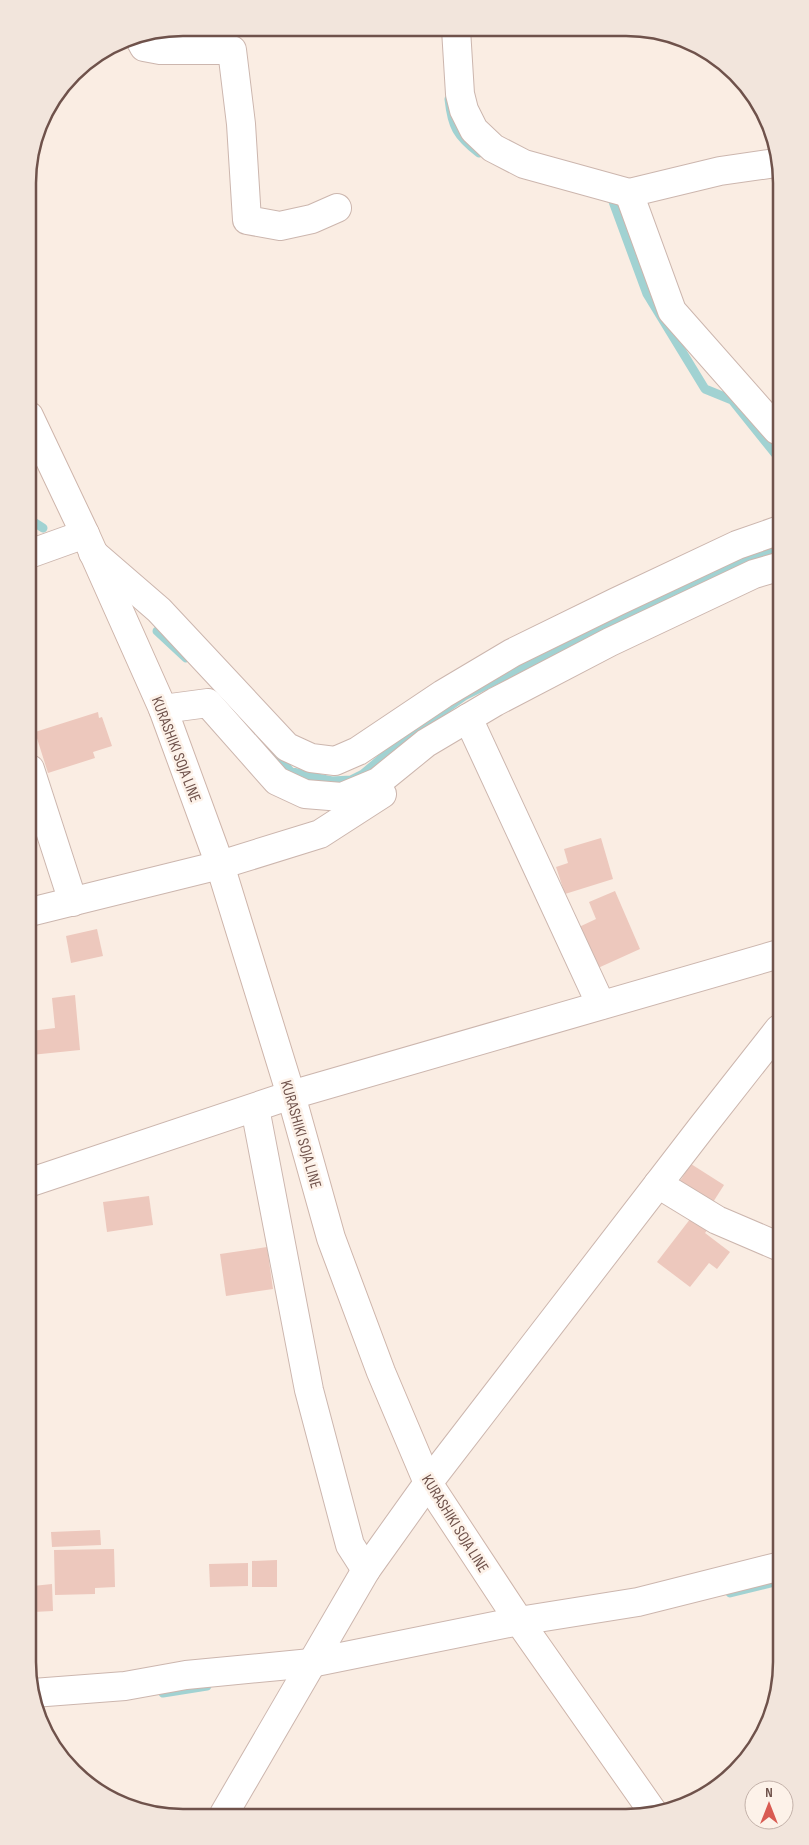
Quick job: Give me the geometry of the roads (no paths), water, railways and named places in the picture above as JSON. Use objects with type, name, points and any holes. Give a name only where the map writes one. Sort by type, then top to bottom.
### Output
[{"type":"street","points":[[456,36],[460,94],[464,110],[474,130],[493,148],[524,164],[629,193],[720,171],[771,164]]},
{"type":"street","points":[[142,43],[144,47],[160,50],[232,50],[241,124],[246,220],[280,226],[312,219],[337,208]]},
{"type":"street","points":[[629,193],[672,311],[773,425]]},
{"type":"street","name":"KURASHIKI SOJA LINE","points":[[37,433],[163,708],[220,866],[291,1095],[331,1238],[381,1372],[428,1484],[519,1621],[649,1806]]},
{"type":"street","points":[[37,553],[89,544],[159,610],[287,747],[311,758],[335,760],[358,750],[443,694],[512,653],[737,545],[773,533]]},
{"type":"street","points":[[163,708],[208,703],[277,781],[305,794],[342,797],[378,782],[426,743],[495,702],[610,642],[754,574],[773,569]]},
{"type":"street","points":[[468,718],[597,997]]},
{"type":"street","points":[[37,910],[220,866],[320,834],[399,783],[426,743]]},
{"type":"street","points":[[37,789],[73,902]]},
{"type":"street","points":[[36,1180],[291,1095],[597,997],[772,956]]},
{"type":"street","points":[[227,1809],[366,1570],[428,1484],[772,1037]]},
{"type":"street","points":[[255,1108],[309,1390],[350,1545],[366,1570]]},
{"type":"street","points":[[658,1184],[718,1220],[772,1243]]},
{"type":"street","points":[[40,1692],[125,1686],[186,1675],[307,1670],[519,1621],[638,1602],[772,1568]]},
{"type":"waterway","points":[[449,99],[452,117],[457,130],[465,141],[479,153]]},
{"type":"waterway","points":[[606,197],[612,199],[647,294],[705,389],[732,400],[773,451]]},
{"type":"waterway","points":[[37,524],[43,528]]},
{"type":"waterway","points":[[270,748],[290,771],[332,781],[351,780],[363,774],[409,735],[464,696],[621,618],[716,573],[773,549]]},
{"type":"waterway","points":[[157,631],[186,658]]},
{"type":"waterway","points":[[730,1593],[771,1583]]},
{"type":"waterway","points":[[163,1693],[207,1686]]}]
